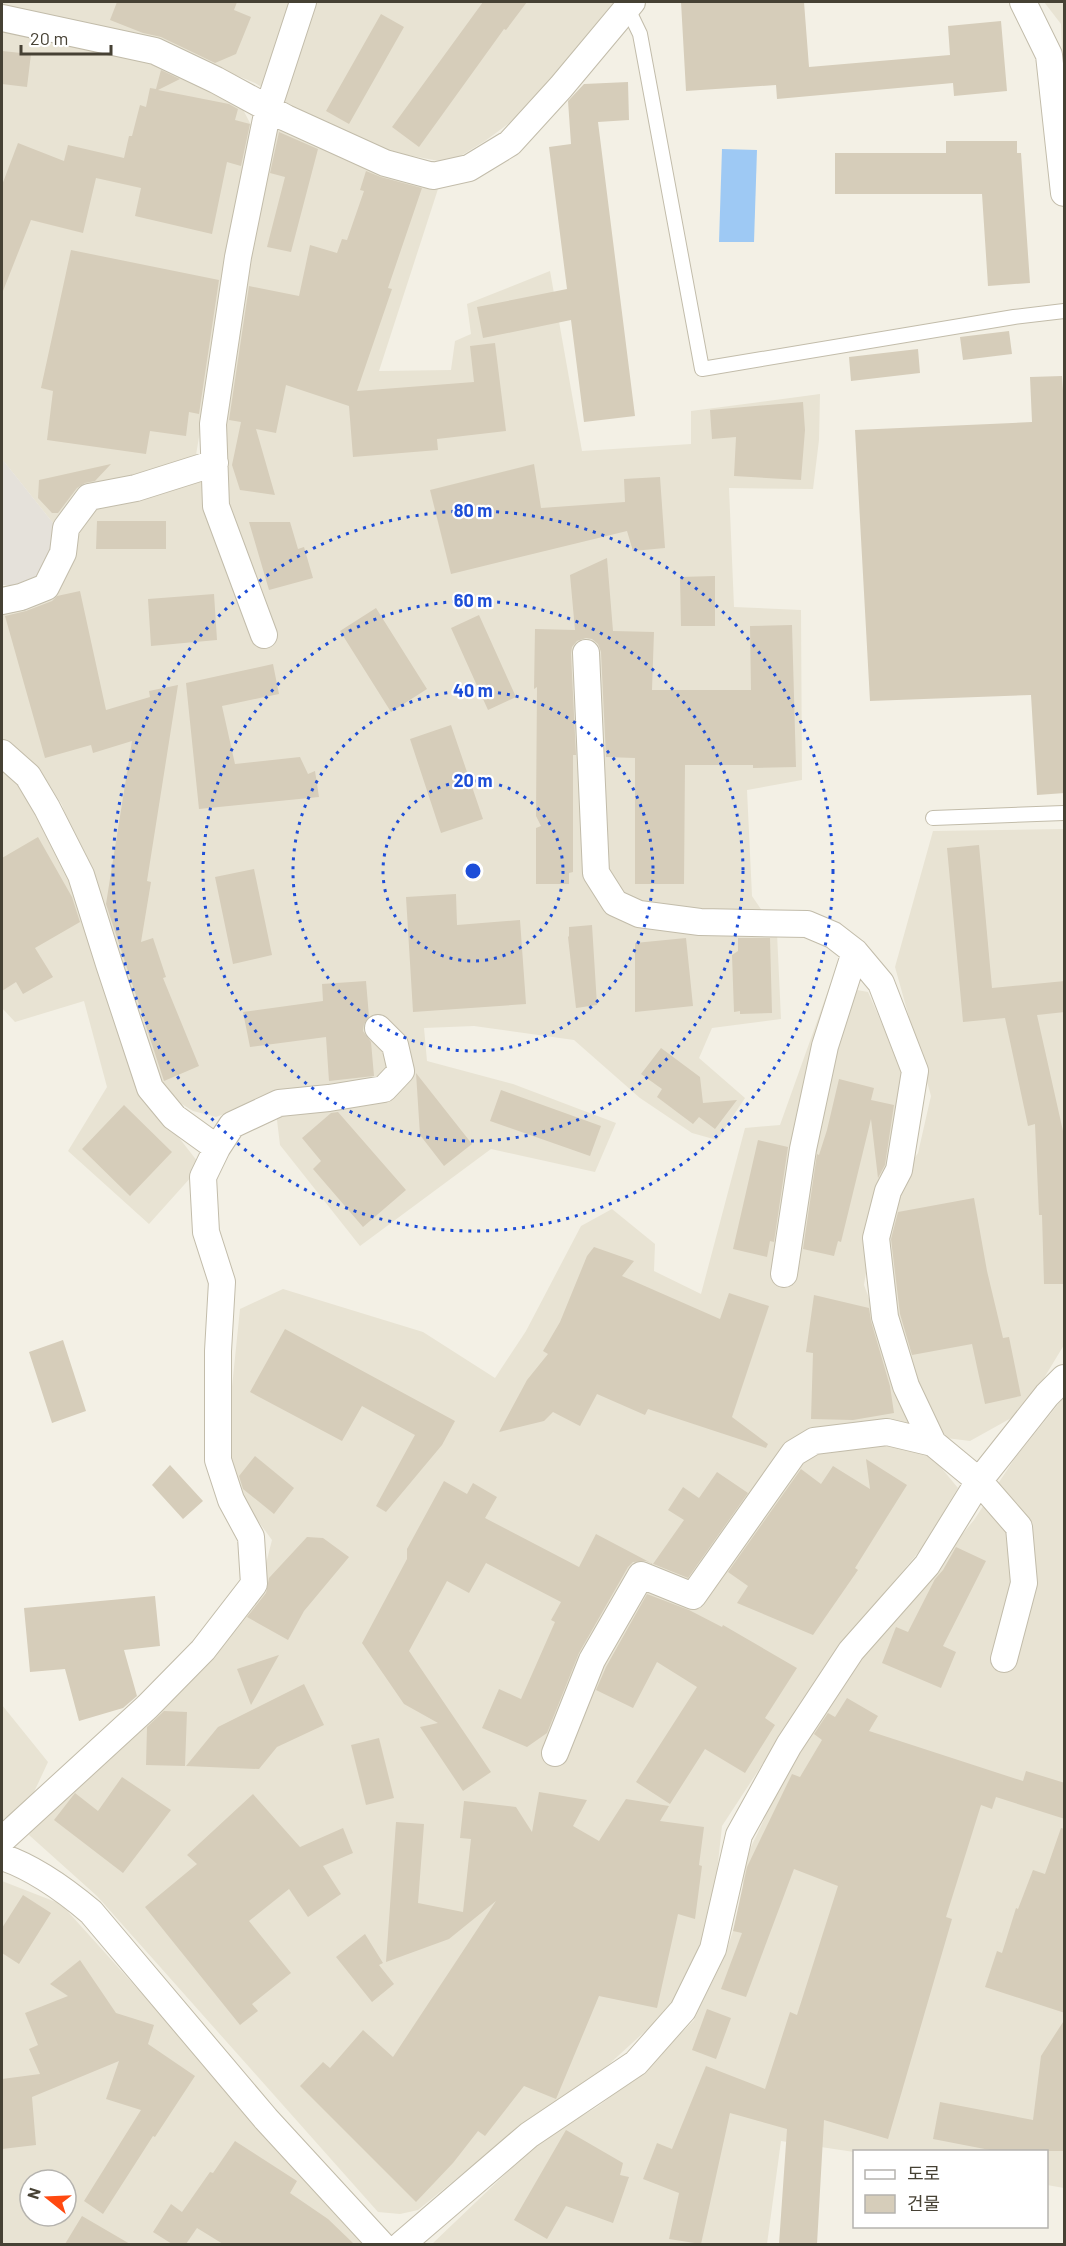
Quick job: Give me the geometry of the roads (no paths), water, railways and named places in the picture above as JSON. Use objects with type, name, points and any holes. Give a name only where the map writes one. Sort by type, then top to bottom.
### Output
[{"type":"street","points":[[264,635],[216,506],[213,424],[238,256],[268,109],[303,2]]},
{"type":"street","points":[[1023,2],[1049,55],[1065,193]]},
{"type":"street","points":[[2,18],[155,51],[216,80],[268,109],[385,163],[433,176],[469,168],[510,143],[561,87],[629,4]]},
{"type":"street","points":[[2,601],[21,597],[46,587],[63,553],[66,528],[89,497],[136,488],[215,463]]},
{"type":"street","points":[[586,652],[596,873],[615,903],[639,914],[700,922],[807,924],[833,935],[855,952],[881,983],[915,1071],[899,1170],[888,1191],[876,1238],[885,1317],[906,1386],[933,1443]]},
{"type":"street","points":[[2,753],[28,776],[81,875],[150,1088],[174,1117],[217,1148]]},
{"type":"street","points":[[784,1274],[803,1149],[825,1046],[855,952]]},
{"type":"street","points":[[2,1840],[147,1707],[195,1659],[254,1584],[251,1537],[231,1500],[218,1460],[218,1351],[222,1282],[206,1232],[203,1177],[217,1148],[232,1125],[279,1103],[384,1089],[401,1071],[395,1046],[378,1028]]},
{"type":"street","points":[[402,2244],[529,2135],[636,2063],[683,2010],[713,1949],[740,1835],[789,1745],[851,1651],[927,1565],[980,1481],[1047,1395],[1065,1378]]},
{"type":"street","points":[[555,1753],[592,1660],[641,1575],[693,1596],[794,1453],[814,1441],[887,1432],[933,1443],[980,1481],[1019,1527],[1024,1583],[1004,1659]]},
{"type":"street","points":[[2,1857],[62,1888],[91,1912],[266,2119],[381,2244]]},
{"type":"lane","points":[[629,4],[640,34],[702,369],[1014,317],[1065,311]]},
{"type":"lane","points":[[933,818],[1065,813]]},
{"type":"water","points":[[722,149],[757,150],[754,242],[719,242]]}]
